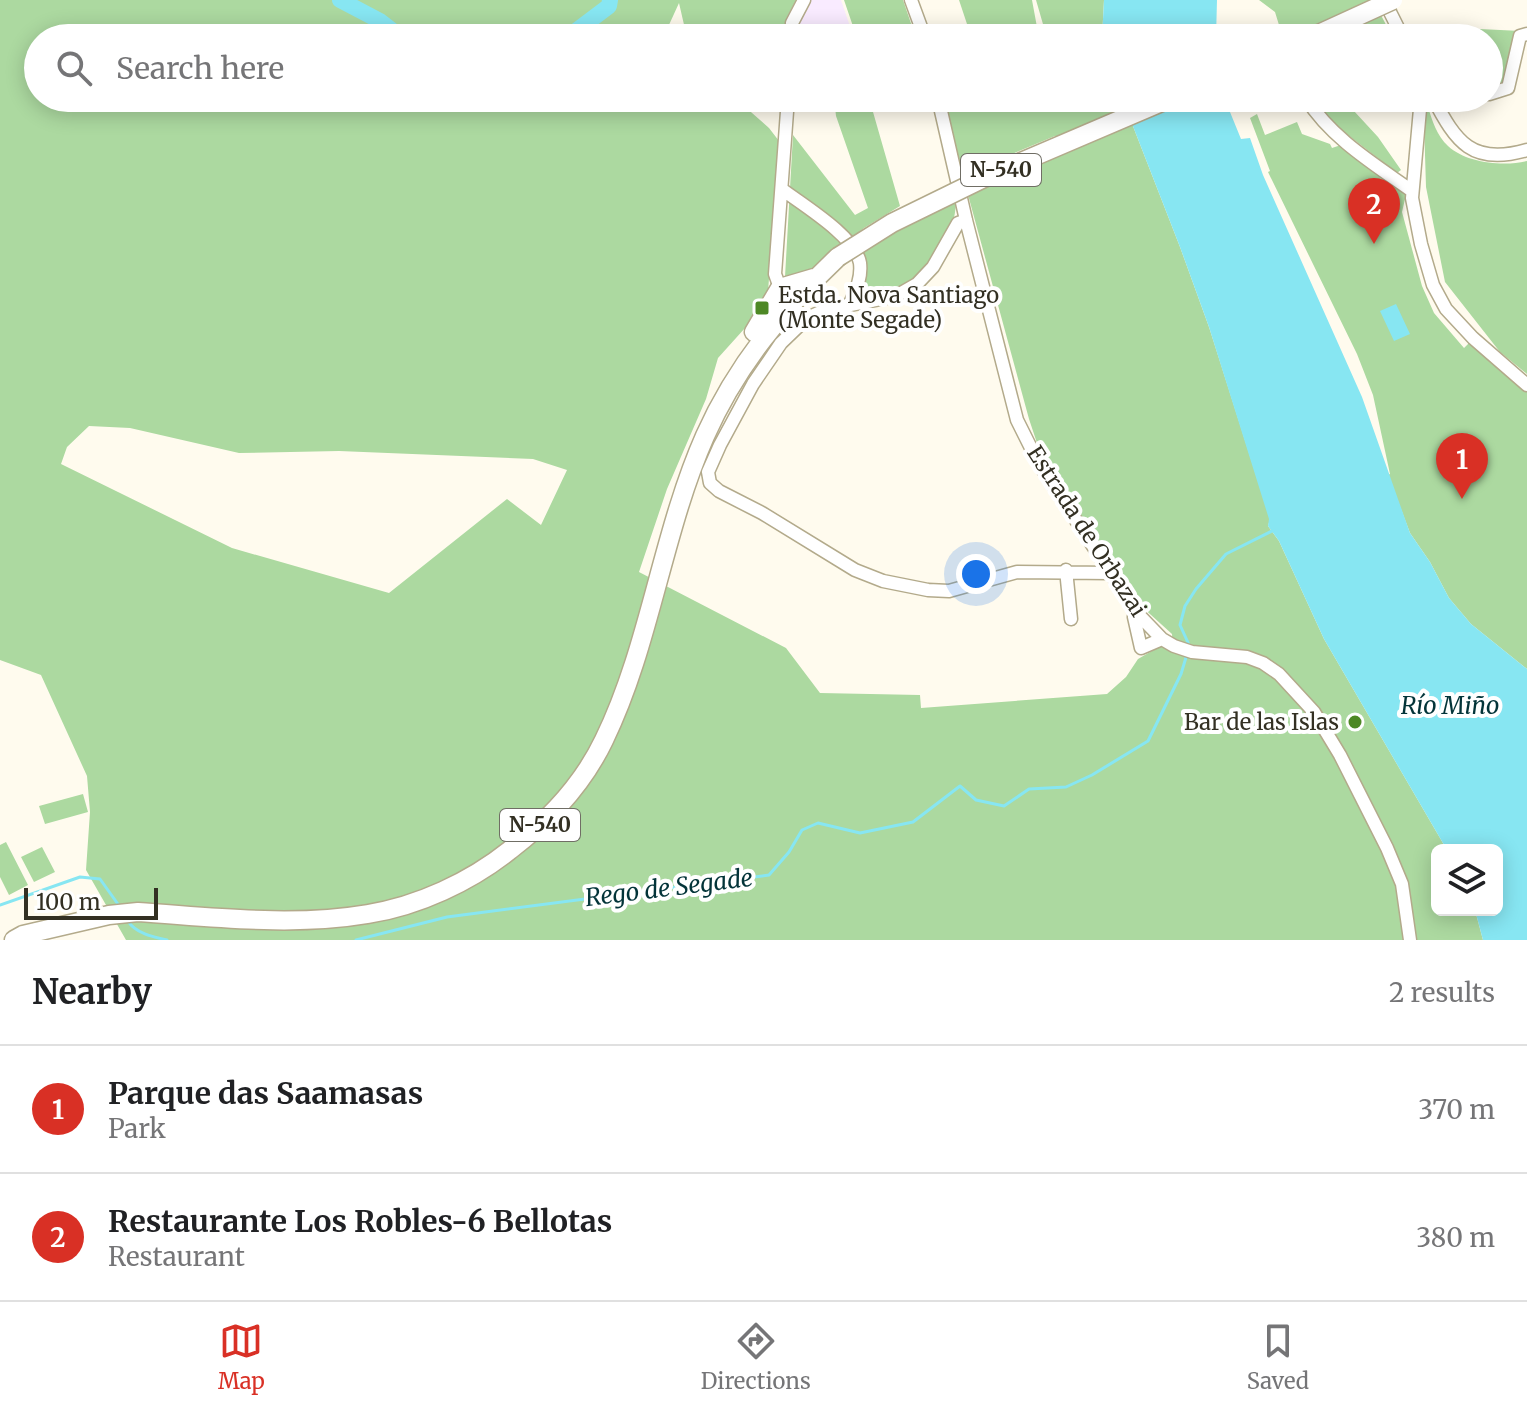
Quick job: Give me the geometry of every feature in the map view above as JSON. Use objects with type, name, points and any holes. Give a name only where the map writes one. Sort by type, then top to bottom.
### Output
[{"type":"highway","points":[[1341,24],[1393,0]]},
{"type":"highway","name":"N-540","points":[[14,940],[23,935],[109,915],[138,912],[319,920],[370,914],[415,902],[492,865],[555,811],[603,743],[621,700],[686,483],[712,440],[723,398],[773,338],[817,277],[838,257],[892,223],[986,177],[1138,112]]},
{"type":"highway","points":[[723,398],[725,380],[733,362],[780,288],[817,277]]},
{"type":"street","points":[[792,24],[804,0]]},
{"type":"street","points":[[911,0],[920,24]]},
{"type":"street","points":[[1384,0],[1396,24]]},
{"type":"street","points":[[1503,90],[1508,88],[1519,38],[1521,34],[1527,34]]},
{"type":"street","points":[[780,288],[775,274],[787,112]]},
{"type":"street","name":"Estrada de Orbazai","points":[[941,112],[1017,420],[1039,464],[1137,613],[1168,642]]},
{"type":"street","points":[[1315,112],[1340,138],[1412,191]]},
{"type":"street","points":[[1427,112],[1412,191],[1427,284],[1473,338],[1527,385]]},
{"type":"street","points":[[1438,112],[1451,132],[1469,147],[1503,155],[1527,150]]},
{"type":"street","points":[[783,190],[842,235],[860,260],[860,280],[849,306]]},
{"type":"street","points":[[966,220],[958,223],[933,267],[917,284],[896,296],[825,310],[773,338],[753,384],[712,440],[708,472],[710,483],[855,570],[883,581],[949,591],[1017,572],[1066,570],[1110,573]]},
{"type":"street","points":[[1066,570],[1071,619]]},
{"type":"street","points":[[1137,613],[1134,617],[1141,648],[1168,642],[1215,656],[1247,657],[1279,674],[1314,712],[1340,755],[1387,848],[1402,884],[1410,940]]},
{"type":"shaded area","points":[[810,0],[841,0],[849,24],[799,24],[799,16]]},
{"type":"green space","points":[[0,0],[796,0],[785,24],[684,24],[679,3],[669,24],[24,24],[24,112],[751,112],[779,141],[768,292],[754,318],[718,358],[706,399],[667,489],[639,572],[786,648],[820,693],[920,695],[921,708],[1107,694],[1126,677],[1138,659],[1164,644],[1173,649],[1172,634],[1140,605],[1041,455],[967,191],[1060,150],[1055,136],[962,175],[946,112],[1127,112],[1209,327],[1270,519],[1268,526],[1279,541],[1324,639],[1444,844],[1431,844],[1431,916],[1477,916],[1483,940],[1414,940],[1410,908],[1330,729],[1267,658],[1240,649],[1214,648],[1216,660],[1251,663],[1269,670],[1311,716],[1343,770],[1381,844],[1398,893],[1403,940],[126,940],[86,870],[90,812],[87,776],[41,675],[0,660]],"holes":[[[89,426],[130,428],[239,453],[339,451],[533,459],[567,470],[541,525],[507,499],[389,593],[232,548],[61,464],[67,447]]]},
{"type":"green space","points":[[844,0],[903,0],[911,24],[852,24]]},
{"type":"green space","points":[[959,0],[1032,0],[1036,24],[967,24]]},
{"type":"green space","points":[[1036,0],[1104,0],[1103,24],[1043,24]]},
{"type":"green space","points":[[1259,0],[1373,0],[1386,24],[1279,24],[1275,12]]},
{"type":"green space","points":[[1503,30],[1521,31],[1507,85],[1503,86]]},
{"type":"green space","points":[[836,112],[873,112],[900,206],[864,228],[805,275],[785,277],[793,135],[855,215],[868,208]]},
{"type":"green space","points":[[1321,112],[1355,112],[1378,137],[1401,170],[1397,173]]},
{"type":"green space","points":[[1425,112],[1430,112],[1448,146],[1475,160],[1507,164],[1527,161],[1527,374],[1500,352],[1445,282],[1426,187]]},
{"type":"green space","points":[[1257,114],[1265,135],[1297,122],[1302,134],[1330,144],[1332,148],[1344,144],[1406,195],[1402,212],[1422,286],[1434,313],[1464,348],[1469,343],[1527,390],[1527,669],[1471,624],[1449,598],[1410,533],[1388,475],[1373,395],[1357,354],[1268,172],[1250,118]]},
{"type":"green space","points":[[956,197],[955,215],[949,232],[929,264],[899,288],[864,296],[861,254],[885,236]]},
{"type":"green space","points":[[83,794],[88,812],[45,824],[39,806]]},
{"type":"green space","points":[[6,842],[28,885],[9,895],[0,877],[0,845]]},
{"type":"green space","points":[[42,847],[55,872],[34,882],[21,857]]},
{"type":"water","points":[[1104,0],[1217,0],[1216,24],[1103,24]]},
{"type":"water","name":"Río Miño","points":[[1127,112],[1230,112],[1241,139],[1250,138],[1263,175],[1362,397],[1410,533],[1449,598],[1471,624],[1527,669],[1527,940],[1483,940],[1477,916],[1503,916],[1503,844],[1444,844],[1324,639],[1279,541],[1268,526],[1269,519],[1209,327]]},
{"type":"water","points":[[1396,304],[1410,334],[1394,341],[1380,311]]},
{"type":"waterway","points":[[340,0],[384,24]]},
{"type":"waterway","points":[[585,24],[609,6],[610,0]]},
{"type":"waterway","name":"Rego de Segade","points":[[1190,647],[1180,625],[1185,606],[1196,589],[1226,554],[1274,530]]},
{"type":"waterway","name":"Rego de Segade","points":[[356,940],[447,917],[769,875],[789,852],[802,830],[818,823],[860,833],[913,822],[960,786],[976,800],[1004,806],[1029,789],[1066,787],[1148,741],[1181,674],[1187,654]]},
{"type":"waterway","name":"Rego de Segade","points":[[0,905],[80,877],[100,879],[120,907]]},
{"type":"waterway","name":"Rego de Segade","points":[[128,921],[150,936],[167,940]]},
{"type":"place","name":"Restaurante Los Robles-6 Bellotas","points":[[1374,244]]},
{"type":"place","name":"Estda. Nova Santiago (Monte Segade)","points":[[762,308]]},
{"type":"place","name":"Parque das Saamasas","points":[[1462,499]]},
{"type":"place","name":"Bar de las Islas","points":[[1355,722]]}]
